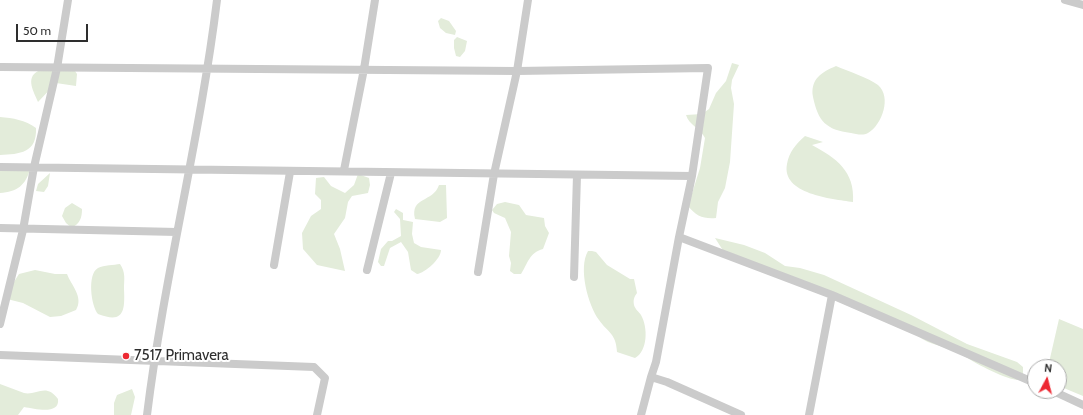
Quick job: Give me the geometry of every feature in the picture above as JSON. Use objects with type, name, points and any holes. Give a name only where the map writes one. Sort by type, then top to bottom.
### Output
[{"type":"street","points":[[0,324],[23,230],[34,167],[57,68],[68,0]]},
{"type":"street","points":[[147,415],[154,362],[177,232],[209,67],[217,0]]},
{"type":"street","points":[[344,170],[364,69],[375,0]]},
{"type":"street","points":[[478,272],[494,174],[517,71],[528,0]]},
{"type":"street","points":[[1065,0],[1083,5]]},
{"type":"street","points":[[0,67],[209,67],[517,71],[708,68],[692,176],[656,362],[641,415]]},
{"type":"street","points":[[0,167],[190,169],[290,172],[344,170],[392,173],[692,176]]},
{"type":"street","points":[[274,265],[290,172]]},
{"type":"street","points":[[368,270],[392,173]]},
{"type":"street","points":[[574,277],[577,175]]},
{"type":"street","points":[[0,228],[23,230],[177,232]]},
{"type":"street","points":[[679,237],[832,294],[1027,379]]},
{"type":"street","points":[[809,415],[832,294]]},
{"type":"street","points":[[0,355],[314,367],[325,378],[317,415]]},
{"type":"street","points":[[651,377],[667,382],[741,415]]},
{"type":"street","points":[[1067,397],[1083,404]]},
{"type":"green space","points":[[441,18],[449,21],[456,31],[455,35],[446,33],[440,28],[438,21]]},
{"type":"green space","points":[[457,37],[467,41],[465,51],[460,57],[456,56],[454,48],[454,40]]},
{"type":"green space","points":[[732,63],[739,65],[732,80],[731,88],[734,104],[730,162],[725,188],[718,202],[716,218],[707,218],[700,216],[688,206],[700,168],[705,138],[686,115],[702,114],[709,109],[716,93],[726,81]]},
{"type":"green space","points":[[836,66],[869,80],[878,85],[882,90],[885,103],[884,110],[877,124],[866,134],[862,135],[842,132],[829,127],[824,123],[818,112],[813,97],[813,85],[818,77]]},
{"type":"green space","points":[[38,71],[75,71],[77,74],[76,86],[56,83],[38,102],[31,81],[34,74]]},
{"type":"green space","points":[[0,117],[19,120],[36,128],[34,143],[20,153],[0,155]]},
{"type":"green space","points":[[805,136],[823,142],[812,145],[829,155],[842,167],[851,182],[853,202],[821,197],[800,188],[792,182],[787,174],[789,156],[793,148]]},
{"type":"green space","points":[[0,165],[30,169],[26,179],[20,187],[11,191],[0,193]]},
{"type":"green space","points":[[50,173],[48,186],[44,192],[36,191],[38,184]]},
{"type":"green space","points":[[358,174],[369,178],[370,185],[368,193],[352,196],[348,202],[345,218],[334,234],[340,249],[345,271],[317,265],[303,249],[302,233],[311,216],[321,209],[321,200],[315,194],[316,178],[324,177],[331,186],[345,193],[354,185]]},
{"type":"green space","points":[[439,185],[446,185],[447,218],[440,222],[415,219],[414,212],[416,207],[419,203],[432,195]]},
{"type":"green space","points":[[505,202],[519,205],[526,215],[544,218],[545,226],[549,233],[543,249],[532,256],[521,274],[514,274],[510,271],[511,263],[509,256],[511,232],[505,218],[494,213],[492,210],[497,204]]},
{"type":"green space","points":[[72,203],[82,209],[82,215],[77,224],[72,228],[66,223],[62,216],[65,208]]},
{"type":"green space","points":[[396,209],[403,213],[403,220],[413,222],[412,234],[414,243],[421,247],[441,250],[436,261],[420,273],[417,274],[411,270],[408,252],[401,242],[390,248],[384,266],[381,266],[378,262],[381,249],[388,241],[392,241],[401,236],[400,219],[394,212]]},
{"type":"green space","points":[[715,238],[744,245],[765,253],[785,266],[800,268],[824,275],[911,315],[967,344],[1017,362],[1023,367],[1023,375],[1017,380],[996,373],[956,351],[928,342],[918,336],[724,252]]},
{"type":"green space","points":[[588,251],[596,252],[607,265],[630,279],[634,279],[637,293],[634,299],[634,305],[641,315],[646,332],[646,338],[642,350],[635,358],[617,352],[613,337],[599,320],[591,305],[584,276],[584,267],[585,258]]},
{"type":"green space","points":[[120,264],[124,276],[124,304],[121,314],[118,316],[107,317],[98,314],[92,298],[92,277],[95,271],[100,267]]},
{"type":"green space","points":[[35,270],[55,274],[67,274],[79,300],[76,310],[61,316],[50,317],[23,303],[7,299],[8,291],[19,274]]},
{"type":"green space","points":[[1059,319],[1083,329],[1083,396],[1067,389],[1067,359],[1050,359]]},
{"type":"green space","points":[[0,384],[24,393],[45,390],[49,391],[58,399],[58,404],[51,409],[46,410],[24,407],[18,415],[0,415]]},
{"type":"green space","points":[[132,389],[135,397],[131,415],[114,415],[114,403],[117,395]]},
{"type":"place","name":"7517 Primavera","points":[[126,356]]}]
